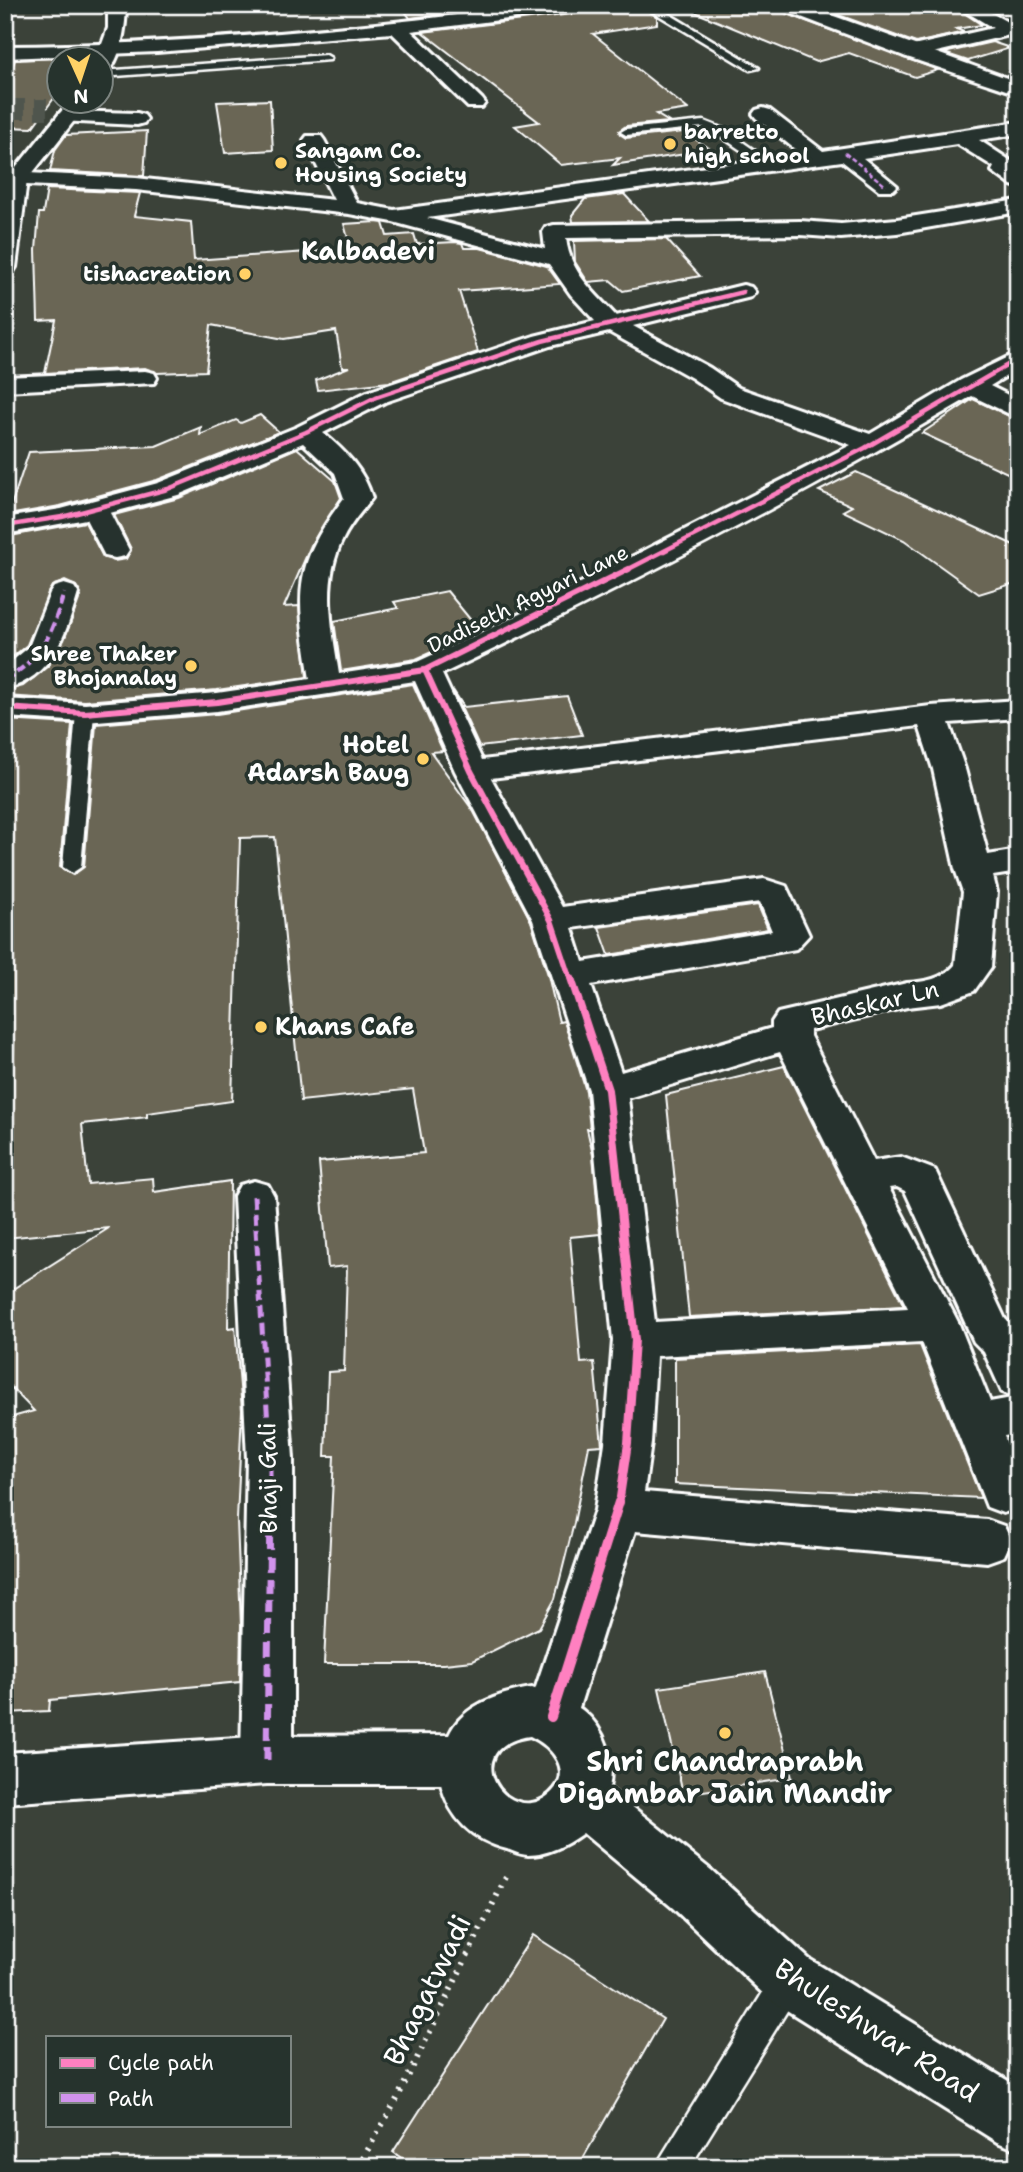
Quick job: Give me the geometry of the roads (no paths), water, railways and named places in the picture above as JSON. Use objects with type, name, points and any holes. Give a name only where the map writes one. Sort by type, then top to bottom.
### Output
[{"type":"street","points":[[113,46],[123,27],[117,5]]},
{"type":"street","points":[[427,5],[442,24]]},
{"type":"street","points":[[116,58],[442,24],[493,11],[580,5]]},
{"type":"street","points":[[786,5],[911,52],[1018,88]]},
{"type":"street","points":[[964,5],[1012,29]]},
{"type":"street","points":[[398,28],[475,103]]},
{"type":"street","points":[[911,52],[1012,29]]},
{"type":"street","points":[[5,52],[46,55]]},
{"type":"street","points":[[763,114],[818,157]]},
{"type":"street","points":[[5,267],[11,179],[61,116]]},
{"type":"street","points":[[116,116],[137,119]]},
{"type":"street","points":[[394,216],[1018,128]]},
{"type":"street","points":[[960,137],[1011,162],[1002,171],[1018,181]]},
{"type":"street","points":[[314,139],[349,208]]},
{"type":"street","points":[[845,153],[886,186]]},
{"type":"street","points":[[11,179],[136,184],[349,208],[394,216],[557,259]]},
{"type":"street","points":[[543,196],[554,232],[557,259],[579,290],[610,323],[701,373],[730,393],[873,444]]},
{"type":"street","points":[[554,232],[800,228],[841,231],[909,224],[1018,206]]},
{"type":"street","points":[[5,526],[168,489],[306,432],[376,397],[542,341],[743,292]]},
{"type":"street","name":"Dadiseth Agyari Lane","points":[[5,708],[85,713],[217,702],[425,670],[518,626],[873,444],[1018,359]]},
{"type":"street","points":[[5,384],[145,379]]},
{"type":"street","points":[[970,385],[1018,410]]},
{"type":"street","points":[[306,432],[333,455],[355,482],[358,498],[328,540],[319,570],[314,606],[326,685]]},
{"type":"street","points":[[93,508],[115,550]]},
{"type":"street","points":[[5,680],[31,663],[41,651],[64,593]]},
{"type":"street","points":[[425,670],[471,771],[567,918],[608,970]]},
{"type":"street","points":[[471,771],[931,715],[1018,709]]},
{"type":"street","points":[[931,715],[949,769],[972,869],[1018,861]]},
{"type":"street","name":"Bhaskar Ln","points":[[608,1090],[791,1036],[790,1021],[907,995],[928,994],[961,982],[973,967],[977,936],[980,892],[972,869]]},
{"type":"street","points":[[567,918],[764,890],[774,894],[791,935],[783,941],[569,976]]},
{"type":"street","points":[[551,1717],[618,1510],[628,1443],[635,1340],[608,1090],[569,976],[567,918]]},
{"type":"street","points":[[791,1036],[937,1324],[997,1419],[1003,1493]]},
{"type":"street","points":[[862,1177],[901,1172],[921,1181],[989,1330],[1001,1341],[1018,1379]]},
{"type":"street","name":"Bhaji Gali","points":[[254,1196],[270,1458],[267,1760]]},
{"type":"street","points":[[635,1340],[937,1324]]},
{"type":"street","points":[[618,1510],[987,1541]]},
{"type":"street","points":[[532,1712],[551,1717],[567,1728],[580,1742],[587,1780],[581,1798],[569,1813],[550,1825],[530,1829],[509,1827],[490,1817],[476,1803],[467,1786],[464,1766],[467,1759],[469,1747],[480,1732],[495,1720],[513,1713],[532,1712]]},
{"type":"street","points":[[5,1779],[267,1760],[467,1759]]},
{"type":"street","name":"Bhuleshwar Road","points":[[581,1798],[692,1889],[789,1979],[1018,2121]]},
{"type":"lane","points":[[647,5],[754,68]]},
{"type":"lane","points":[[116,73],[326,58]]},
{"type":"lane","points":[[626,132],[705,124],[768,164]]},
{"type":"lane","points":[[72,867],[85,713]]},
{"type":"lane","points":[[671,2167],[789,1979]]},
{"type":"tunnel","points":[[5,109],[46,109]]},
{"type":"place","name":"barretto high school","points":[[670,144]]},
{"type":"place","name":"Sangam Co. Housing Society","points":[[281,163]]},
{"type":"place","name":"tishacreation","points":[[245,274]]},
{"type":"place","name":"Shree Thaker Bhojanalay","points":[[191,666]]},
{"type":"place","name":"Hotel Adarsh Baug","points":[[423,759]]},
{"type":"place","name":"Khans Cafe","points":[[261,1027]]},
{"type":"place","name":"Shri Chandraprabh Digambar Jain Mandir","points":[[725,1733]]},
{"type":"district","name":"Kalbadevi","points":[[368,250]]}]
